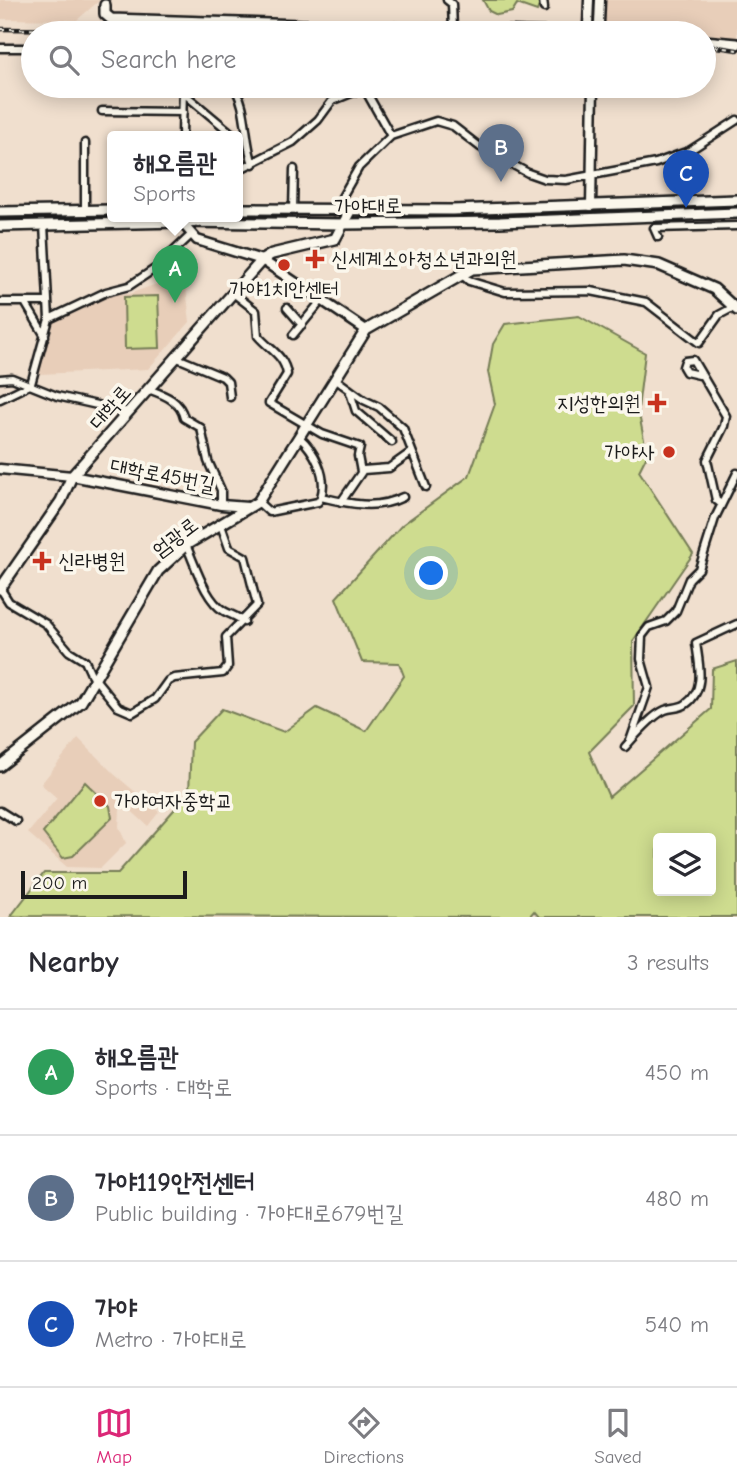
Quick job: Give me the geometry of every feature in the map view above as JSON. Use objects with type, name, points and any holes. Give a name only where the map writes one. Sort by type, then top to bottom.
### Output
[{"type":"main road","points":[[107,2],[105,14],[111,19],[179,21]]},
{"type":"main road","points":[[716,42],[737,44]]},
{"type":"main road","name":"가야대로","points":[[243,209],[350,211],[737,200]]},
{"type":"main road","points":[[0,212],[107,211]]},
{"type":"main road","name":"대학로","points":[[0,588],[61,501],[72,475],[262,260],[272,254],[335,239],[350,211]]},
{"type":"main road","name":"가야대로","points":[[243,222],[343,224],[737,213]]},
{"type":"main road","name":"가야대로","points":[[0,226],[125,222]]},
{"type":"main road","points":[[258,502],[366,330],[472,269],[624,260],[659,265],[714,289],[735,304]]},
{"type":"main road","name":"엄광로","points":[[0,766],[71,711],[96,680],[158,571],[186,545],[258,502]]},
{"type":"street","points":[[447,0],[452,4],[453,21]]},
{"type":"street","points":[[543,0],[544,8]]},
{"type":"street","points":[[588,21],[589,0]]},
{"type":"street","points":[[598,0],[599,21]]},
{"type":"street","points":[[0,48],[21,48]]},
{"type":"street","points":[[182,131],[183,98]]},
{"type":"street","points":[[193,98],[229,131]]},
{"type":"street","points":[[240,98],[246,145],[253,164]]},
{"type":"street","points":[[243,168],[305,134],[332,101],[339,98]]},
{"type":"street","points":[[369,98],[391,136]]},
{"type":"street","points":[[590,206],[592,98]]},
{"type":"street","points":[[102,111],[183,112]]},
{"type":"street","points":[[334,211],[359,167],[391,136],[436,121],[453,126],[480,147],[545,179],[591,176],[656,163],[689,151],[737,120]]},
{"type":"street","points":[[85,142],[85,211]]},
{"type":"street","points":[[293,210],[294,169]]},
{"type":"street","points":[[181,222],[197,240],[262,260],[366,330]]},
{"type":"street","points":[[0,399],[31,384],[45,336],[49,319],[44,225]]},
{"type":"street","points":[[658,237],[654,228],[737,226]]},
{"type":"street","points":[[49,319],[106,292],[129,286],[156,268],[192,234]]},
{"type":"street","points":[[461,275],[469,281],[505,292],[591,292],[646,302],[699,342],[719,315],[735,304]]},
{"type":"street","points":[[233,293],[256,311],[258,336],[283,358],[287,374],[270,402],[306,425],[360,447],[358,456],[361,472],[341,502]]},
{"type":"street","points":[[293,335],[321,299]]},
{"type":"street","points":[[0,302],[48,302]]},
{"type":"street","points":[[26,304],[45,336]]},
{"type":"street","points":[[287,309],[302,325]]},
{"type":"street","points":[[175,357],[223,377],[228,382],[230,397]]},
{"type":"street","points":[[699,375],[684,369],[683,363],[688,359],[693,360],[699,375],[726,415],[724,426],[707,460],[716,500],[721,504]]},
{"type":"street","points":[[0,379],[12,378],[57,397],[128,412]]},
{"type":"street","points":[[335,379],[379,407],[403,428],[410,453],[426,487]]},
{"type":"street","points":[[148,389],[170,397],[182,411],[184,418],[201,428],[208,461],[221,490],[221,505]]},
{"type":"street","points":[[349,389],[356,411],[392,442]]},
{"type":"street","points":[[258,502],[269,512],[318,502],[321,497],[322,478],[311,446],[299,437]]},
{"type":"street","points":[[361,472],[389,468],[410,453]]},
{"type":"street","name":"대학로45번길","points":[[0,469],[72,475],[221,505],[248,507]]},
{"type":"street","points":[[737,474],[721,504],[699,569],[689,579],[676,611],[666,621],[649,627],[642,636],[641,659],[649,687],[627,744],[665,709],[684,706],[698,690],[700,679],[696,643],[737,624]]},
{"type":"street","points":[[321,497],[341,502],[390,504],[403,497]]},
{"type":"street","points":[[0,588],[9,602],[46,624],[69,651],[85,661],[96,680],[118,707],[131,713],[155,699],[168,681],[174,678],[223,673],[228,666],[224,643],[226,637],[234,626],[244,622],[257,605],[245,557],[229,548],[222,525]]},
{"type":"street","points":[[186,545],[213,599],[223,610],[235,614],[244,622]]},
{"type":"street","points":[[0,811],[16,821]]},
{"type":"shaded area","points":[[0,0],[100,0],[77,20],[0,19]]},
{"type":"shaded area","points":[[603,0],[737,0],[737,39],[716,35],[716,21],[602,21]]},
{"type":"shaded area","points":[[165,281],[177,281],[186,287],[190,322],[148,369],[39,374],[52,318],[106,294],[129,294]]},
{"type":"shaded area","name":"가야여자중학교","points":[[78,738],[114,774],[159,812],[148,826],[125,805],[120,810],[119,827],[126,843],[101,868],[67,867],[28,833],[57,798],[41,784]]},
{"type":"green space","points":[[483,0],[541,1],[537,11],[517,4],[512,12],[497,15],[489,11]]},
{"type":"green space","points":[[158,296],[160,348],[125,349],[124,297]]},
{"type":"green space","points":[[579,316],[645,353],[638,409],[647,455],[639,471],[693,554],[633,641],[634,706],[589,752],[609,797],[711,709],[712,669],[737,661],[737,917],[539,917],[534,911],[529,917],[11,916],[44,873],[118,873],[189,793],[191,742],[222,709],[284,732],[317,708],[366,731],[404,676],[399,663],[362,662],[336,598],[402,525],[469,476],[495,404],[488,372],[493,344],[505,324]]},
{"type":"green space","points":[[85,782],[110,806],[112,818],[73,856],[63,858],[43,833]]},
{"type":"railway","points":[[0,29],[21,29]]},
{"type":"railway","points":[[716,47],[737,50]]},
{"type":"place","name":"가야119안전센터","points":[[501,182]]},
{"type":"place","name":"가야","points":[[686,208]]},
{"type":"place","name":"신세계소아청소년과의원","points":[[315,259]]},
{"type":"place","name":"가야1치안센터","points":[[284,265]]},
{"type":"place","name":"해오름관","points":[[175,303]]},
{"type":"place","name":"지성한의원","points":[[657,403]]},
{"type":"place","name":"가야사","points":[[669,452]]},
{"type":"place","name":"신라병원","points":[[42,561]]},
{"type":"place","name":"가야여자중학교","points":[[100,801]]}]
